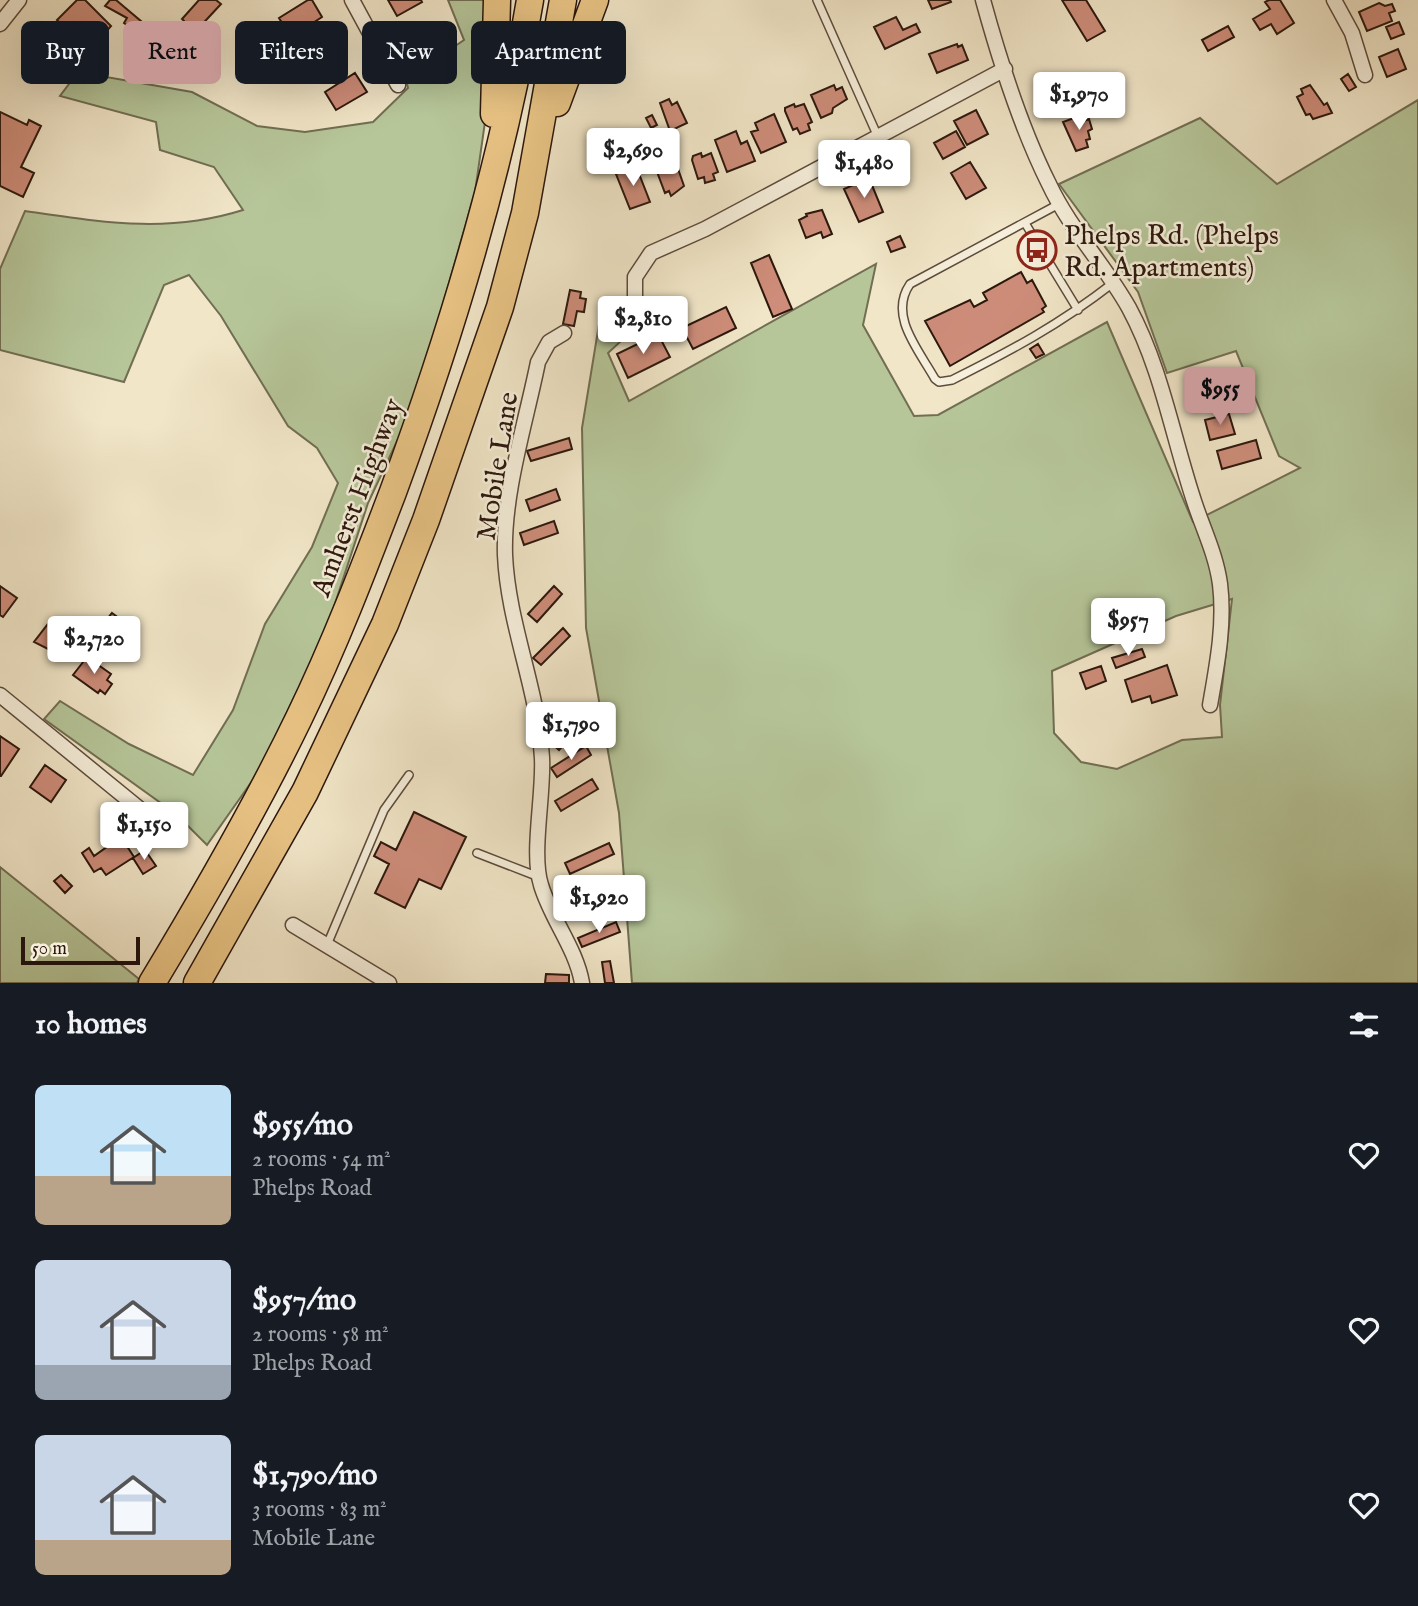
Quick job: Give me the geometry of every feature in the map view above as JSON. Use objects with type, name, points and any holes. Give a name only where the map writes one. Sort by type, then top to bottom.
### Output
[{"type":"highway","points":[[477,233],[495,109],[497,0]]},
{"type":"highway","name":"Amherst Highway","points":[[152,983],[235,841],[323,667],[356,588],[425,405],[462,290],[495,172],[530,0]]},
{"type":"highway","points":[[525,213],[563,0]]},
{"type":"highway","points":[[197,983],[289,824],[385,624],[478,373],[556,105],[595,0]]},
{"type":"street","points":[[0,24],[19,0]]},
{"type":"street","points":[[352,0],[398,85]]},
{"type":"street","points":[[983,0],[1024,125],[1060,204],[1130,309],[1147,350],[1217,563],[1221,613],[1219,657],[1210,705]]},
{"type":"street","points":[[1334,0],[1352,33],[1365,75]]},
{"type":"street","points":[[635,325],[635,277],[651,253],[705,229],[1004,69]]},
{"type":"street","name":"Mobile Lane","points":[[564,333],[549,342],[538,362],[507,516],[508,585],[531,687],[541,756],[540,877],[582,983]]},
{"type":"street","points":[[0,695],[163,828]]},
{"type":"street","points":[[293,925],[389,983]]},
{"type":"lane","points":[[817,0],[879,138]]},
{"type":"lane","points":[[1060,204],[920,276],[907,288],[901,314],[934,379],[939,382],[952,380],[1029,342],[1113,283]]},
{"type":"lane","points":[[1025,223],[1078,310]]},
{"type":"lane","points":[[326,945],[384,810],[409,775]]},
{"type":"lane","points":[[477,853],[540,877]]},
{"type":"green space","points":[[448,0],[486,0],[486,21],[471,21],[471,84],[487,84],[487,108],[475,192],[414,405],[368,503],[325,634],[257,774],[207,845],[176,814],[44,719],[60,701],[129,744],[193,775],[233,710],[265,624],[312,547],[338,483],[317,448],[288,426],[221,316],[189,275],[164,285],[124,382],[0,350],[0,269],[25,211],[108,222],[161,224],[188,222],[243,210],[214,167],[160,150],[156,122],[60,96],[69,84],[109,84],[109,77],[123,80],[123,84],[146,84],[192,92],[257,126],[305,132],[373,122],[408,88],[407,84],[457,84],[457,45],[464,40]]},
{"type":"green space","points":[[1418,100],[1418,983],[632,983],[619,813],[586,628],[582,428],[602,306],[615,312],[621,341],[608,353],[629,401],[876,264],[863,325],[914,416],[938,415],[1107,322],[1193,522],[1300,468],[1279,456],[1236,351],[1167,373],[1138,292],[1059,184],[1200,118],[1277,184]],"holes":[[[1232,599],[1220,705],[1222,737],[1182,740],[1117,769],[1081,762],[1054,733],[1052,671],[1176,616]]]},
{"type":"green space","points":[[0,867],[139,979],[137,983],[0,983]]},
{"type":"building","points":[[77,0],[85,0],[106,21],[58,21]]},
{"type":"building","points":[[110,0],[116,0],[141,21],[125,21],[127,18],[105,6]]},
{"type":"building","points":[[199,0],[216,0],[221,4],[205,21],[182,19]]},
{"type":"building","points":[[308,0],[312,0],[322,17],[316,21],[281,21],[279,18]]},
{"type":"building","points":[[388,0],[421,0],[422,2],[397,16]]},
{"type":"building","points":[[928,0],[950,0],[951,2],[932,9]]},
{"type":"building","points":[[1062,0],[1086,0],[1105,31],[1087,41]]},
{"type":"building","points":[[1280,0],[1294,23],[1277,34],[1271,24],[1260,30],[1253,19],[1270,9],[1265,2]]},
{"type":"building","points":[[1379,3],[1385,6],[1392,4],[1395,11],[1389,13],[1392,21],[1367,31],[1359,12]]},
{"type":"building","points":[[896,17],[903,30],[916,24],[920,32],[885,49],[874,27]]},
{"type":"building","points":[[1399,22],[1404,34],[1391,39],[1386,27]]},
{"type":"building","points":[[1228,26],[1234,37],[1208,51],[1202,40]]},
{"type":"building","points":[[957,44],[958,47],[962,45],[968,60],[937,73],[929,54]]},
{"type":"building","points":[[1398,49],[1406,69],[1387,77],[1379,57]]},
{"type":"building","points":[[355,73],[367,92],[336,110],[325,92],[338,84],[348,84],[348,77]]},
{"type":"building","points":[[1348,74],[1356,87],[1349,91],[1341,79]]},
{"type":"building","points":[[1057,77],[1060,86],[1066,84],[1073,105],[1047,114],[1039,83]]},
{"type":"building","points":[[834,85],[836,90],[842,87],[847,99],[833,108],[832,113],[821,118],[811,95]]},
{"type":"building","points":[[1310,85],[1324,105],[1327,103],[1332,113],[1313,119],[1310,114],[1306,115],[1297,97],[1303,94],[1301,89]]},
{"type":"building","points":[[669,99],[672,105],[677,102],[687,123],[670,131],[660,103]]},
{"type":"building","points":[[794,104],[795,107],[804,104],[812,122],[808,124],[810,130],[800,134],[797,128],[793,130],[785,111],[785,108]]},
{"type":"building","points":[[976,110],[988,134],[967,145],[954,121]]},
{"type":"building","points":[[0,112],[27,125],[29,120],[41,126],[21,167],[34,173],[23,197],[0,186]]},
{"type":"building","points":[[774,114],[786,142],[761,153],[751,132],[758,130],[755,123]]},
{"type":"building","points":[[652,115],[657,125],[651,128],[646,118]]},
{"type":"building","points":[[1082,115],[1084,121],[1089,119],[1092,129],[1088,131],[1090,139],[1086,140],[1088,147],[1076,151],[1063,122]]},
{"type":"building","points":[[736,131],[741,144],[747,141],[755,161],[727,172],[715,140]]},
{"type":"building","points":[[956,131],[965,147],[943,159],[934,143]]},
{"type":"building","points":[[701,153],[702,157],[711,153],[718,172],[713,174],[715,180],[705,183],[704,177],[698,179],[692,160],[693,156]]},
{"type":"building","points":[[970,162],[986,188],[966,199],[951,173]]},
{"type":"building","points":[[667,165],[669,169],[677,166],[684,186],[671,196],[669,191],[665,193],[656,169]]},
{"type":"building","points":[[636,166],[650,202],[630,209],[616,174]]},
{"type":"building","points":[[869,178],[883,212],[859,222],[844,189]]},
{"type":"building","points":[[822,210],[832,234],[823,238],[821,232],[806,238],[799,220],[807,216],[806,214]]},
{"type":"building","points":[[900,236],[905,247],[891,252],[887,242]]},
{"type":"building","points":[[769,255],[792,309],[773,317],[751,263]]},
{"type":"building","points":[[1021,272],[1027,283],[1032,280],[1046,306],[1042,309],[1044,312],[950,366],[925,321],[970,300],[974,307],[987,300],[983,293]]},
{"type":"building","points":[[570,290],[581,292],[580,298],[586,299],[584,312],[577,311],[574,326],[563,324]]},
{"type":"building","points":[[726,307],[736,328],[693,349],[682,328]]},
{"type":"building","points":[[658,334],[670,357],[628,378],[617,354]]},
{"type":"building","points":[[1038,344],[1044,354],[1036,358],[1030,349]]},
{"type":"building","points":[[1229,414],[1235,434],[1210,440],[1205,420]]},
{"type":"building","points":[[569,438],[572,449],[531,461],[527,451]]},
{"type":"building","points":[[1256,440],[1261,458],[1222,469],[1217,451]]},
{"type":"building","points":[[556,489],[560,500],[530,511],[526,500]]},
{"type":"building","points":[[554,521],[558,533],[524,545],[520,533]]},
{"type":"building","points":[[0,586],[17,598],[3,617],[0,615]]},
{"type":"building","points":[[554,586],[562,594],[537,622],[528,614]]},
{"type":"building","points":[[112,613],[120,619],[109,634],[100,628]]},
{"type":"building","points":[[51,620],[56,624],[59,620],[73,631],[56,653],[34,642]]},
{"type":"building","points":[[563,628],[570,636],[541,665],[533,658]]},
{"type":"building","points":[[1142,649],[1145,657],[1116,668],[1112,658]]},
{"type":"building","points":[[87,657],[111,674],[107,680],[112,684],[105,694],[100,690],[98,693],[73,675]]},
{"type":"building","points":[[1167,665],[1177,695],[1152,703],[1150,696],[1132,702],[1125,680]]},
{"type":"building","points":[[1101,666],[1106,681],[1086,689],[1080,673]]},
{"type":"building","points":[[576,714],[584,722],[559,750],[550,742]]},
{"type":"building","points":[[0,736],[19,749],[1,776],[0,776]]},
{"type":"building","points":[[586,746],[591,755],[557,777],[551,768]]},
{"type":"building","points":[[45,765],[66,780],[51,802],[30,787]]},
{"type":"building","points":[[592,779],[598,789],[561,811],[555,801]]},
{"type":"building","points":[[414,812],[466,837],[441,889],[419,879],[405,908],[375,893],[389,864],[374,856],[381,842],[396,850]]},
{"type":"building","points":[[121,837],[134,857],[106,875],[101,868],[94,872],[82,853],[89,848],[94,856]]},
{"type":"building","points":[[609,843],[614,854],[570,874],[565,863]]},
{"type":"building","points":[[145,850],[156,866],[143,874],[133,858]]},
{"type":"building","points":[[61,875],[72,886],[65,893],[54,881]]},
{"type":"building","points":[[610,885],[615,896],[574,914],[569,903]]},
{"type":"building","points":[[616,922],[620,932],[582,947],[578,938]]},
{"type":"building","points":[[610,961],[614,983],[605,983],[602,962]]},
{"type":"building","points":[[546,974],[569,975],[569,983],[545,983]]},
{"type":"place","name":"Phelps Rd. (Phelps Rd. Apartments)","points":[[1037,250]]}]
